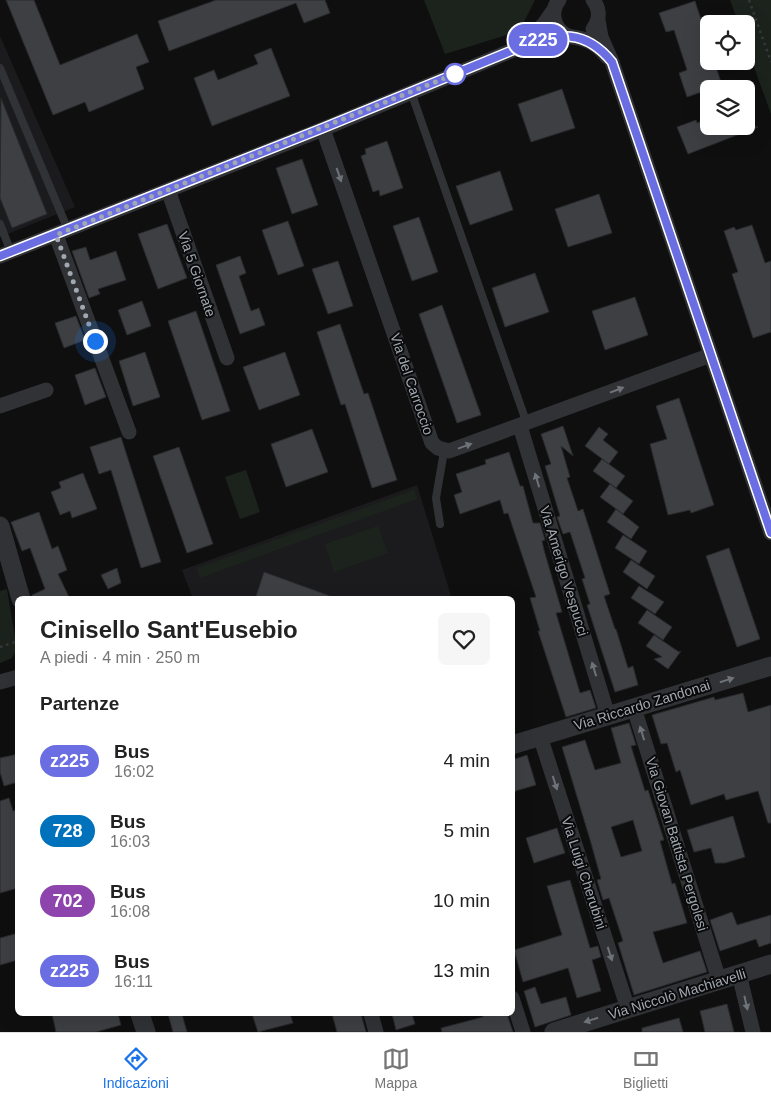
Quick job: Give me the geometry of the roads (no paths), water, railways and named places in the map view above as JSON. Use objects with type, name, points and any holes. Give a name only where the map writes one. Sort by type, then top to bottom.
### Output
[{"type":"street","points":[[593,0],[598,7],[601,37],[612,62],[771,533]]},
{"type":"street","points":[[556,5],[555,22],[558,30],[591,43],[603,51],[612,62]]},
{"type":"street","points":[[523,46],[544,24],[556,5]]},
{"type":"street","points":[[6,254],[523,46],[557,36],[572,37],[591,32],[598,20]]},
{"type":"street","name":"Via del Carroccio","points":[[323,128],[432,443],[444,451]]},
{"type":"street","name":"Via 5 Giornate","points":[[168,190],[227,358]]},
{"type":"street","points":[[62,232],[129,432]]},
{"type":"street","points":[[444,451],[449,451],[523,425],[711,354]]},
{"type":"street","points":[[0,406],[46,390]]},
{"type":"street","name":"Via Amerigo Vespucci","points":[[523,425],[608,716]]},
{"type":"street","points":[[0,526],[20,596]]},
{"type":"street","name":"Via Riccardo Zandonai","points":[[515,744],[771,666]]},
{"type":"street","points":[[0,682],[15,677]]},
{"type":"street","name":"Via Giovan Battista Pergolesi","points":[[634,708],[719,980]]},
{"type":"street","name":"Via Luigi Cherubini","points":[[540,736],[628,1009]]},
{"type":"street","name":"Via Niccolò Machiavelli","points":[[559,1031],[771,964]]},
{"type":"street","points":[[739,974],[753,1032]]},
{"type":"street","points":[[515,1007],[523,1032]]},
{"type":"street","points":[[141,1016],[146,1032]]},
{"type":"street","points":[[372,1016],[376,1032]]},
{"type":"lane","points":[[0,68],[62,232]]},
{"type":"lane","points":[[411,92],[523,425]]},
{"type":"lane","points":[[0,224],[6,254]]},
{"type":"lane","points":[[440,524],[436,498],[444,451]]}]
